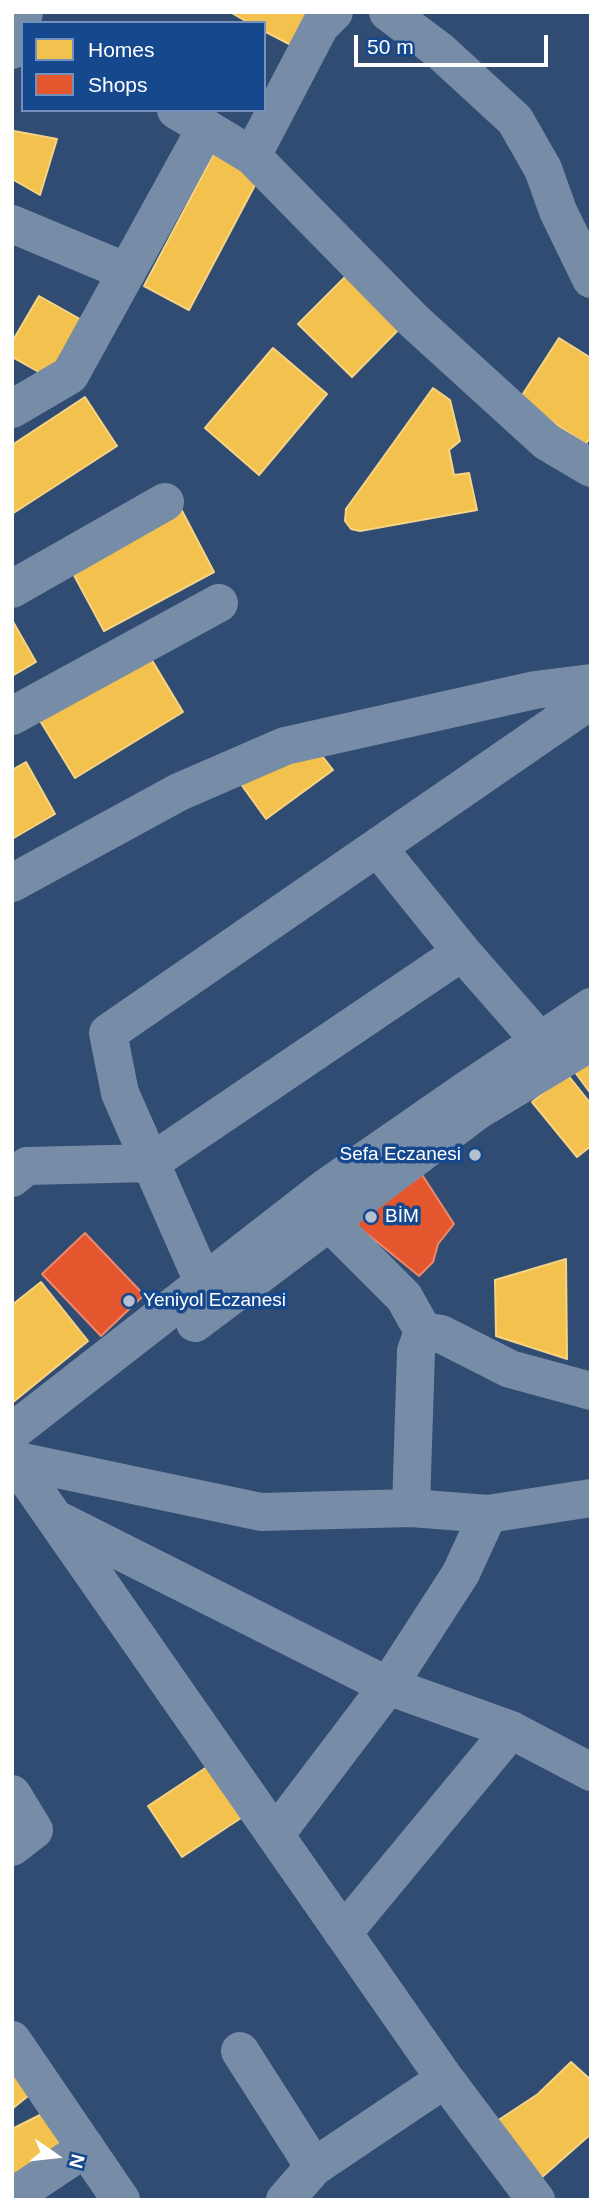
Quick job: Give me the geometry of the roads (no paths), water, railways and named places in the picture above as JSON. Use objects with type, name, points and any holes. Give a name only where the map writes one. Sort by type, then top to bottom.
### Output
[{"type":"street","points":[[252,156],[320,26],[334,12]]},
{"type":"street","points":[[388,12],[440,51],[515,120],[543,169],[558,211],[591,279]]},
{"type":"street","points":[[12,50],[21,22]]},
{"type":"street","points":[[12,409],[70,375],[127,272],[191,119],[252,156],[414,321],[547,442],[591,467]]},
{"type":"street","points":[[12,223],[127,272]]},
{"type":"street","points":[[12,589],[165,502]]},
{"type":"street","points":[[12,716],[219,603]]},
{"type":"street","points":[[12,883],[179,792],[285,746],[522,693],[591,683]]},
{"type":"street","points":[[210,1296],[120,1093],[108,1033],[591,700]]},
{"type":"street","points":[[378,848],[462,952],[540,1041]]},
{"type":"street","points":[[17,1170],[150,1163],[462,952]]},
{"type":"street","points":[[13,1451],[210,1296],[328,1186],[591,1007]]},
{"type":"street","points":[[210,1296],[330,1223],[477,1111],[591,1042]]},
{"type":"street","points":[[330,1223],[404,1297],[423,1331],[416,1351],[411,1508]]},
{"type":"street","points":[[423,1331],[441,1334],[510,1369],[591,1391]]},
{"type":"street","points":[[13,1451],[261,1512],[411,1508],[488,1514],[591,1498]]},
{"type":"street","points":[[13,1451],[55,1518],[343,1933],[445,2079],[536,2200]]},
{"type":"street","points":[[275,1835],[388,1686],[461,1573],[488,1514]]},
{"type":"street","points":[[55,1518],[388,1686],[511,1730],[591,1772]]},
{"type":"street","points":[[343,1933],[511,1730]]},
{"type":"street","points":[[12,1794],[34,1830],[12,1847]]},
{"type":"street","points":[[12,2040],[121,2200]]},
{"type":"street","points":[[240,2051],[314,2167]]},
{"type":"street","points":[[285,2200],[314,2167],[445,2079]]},
{"type":"street","points":[[12,2197],[86,2148]]},
{"type":"place","name":"Sefa Eczanesi","points":[[475,1155]]},
{"type":"place","name":"BİM","points":[[371,1217]]},
{"type":"place","name":"Yeniyol Eczanesi","points":[[129,1301]]}]
